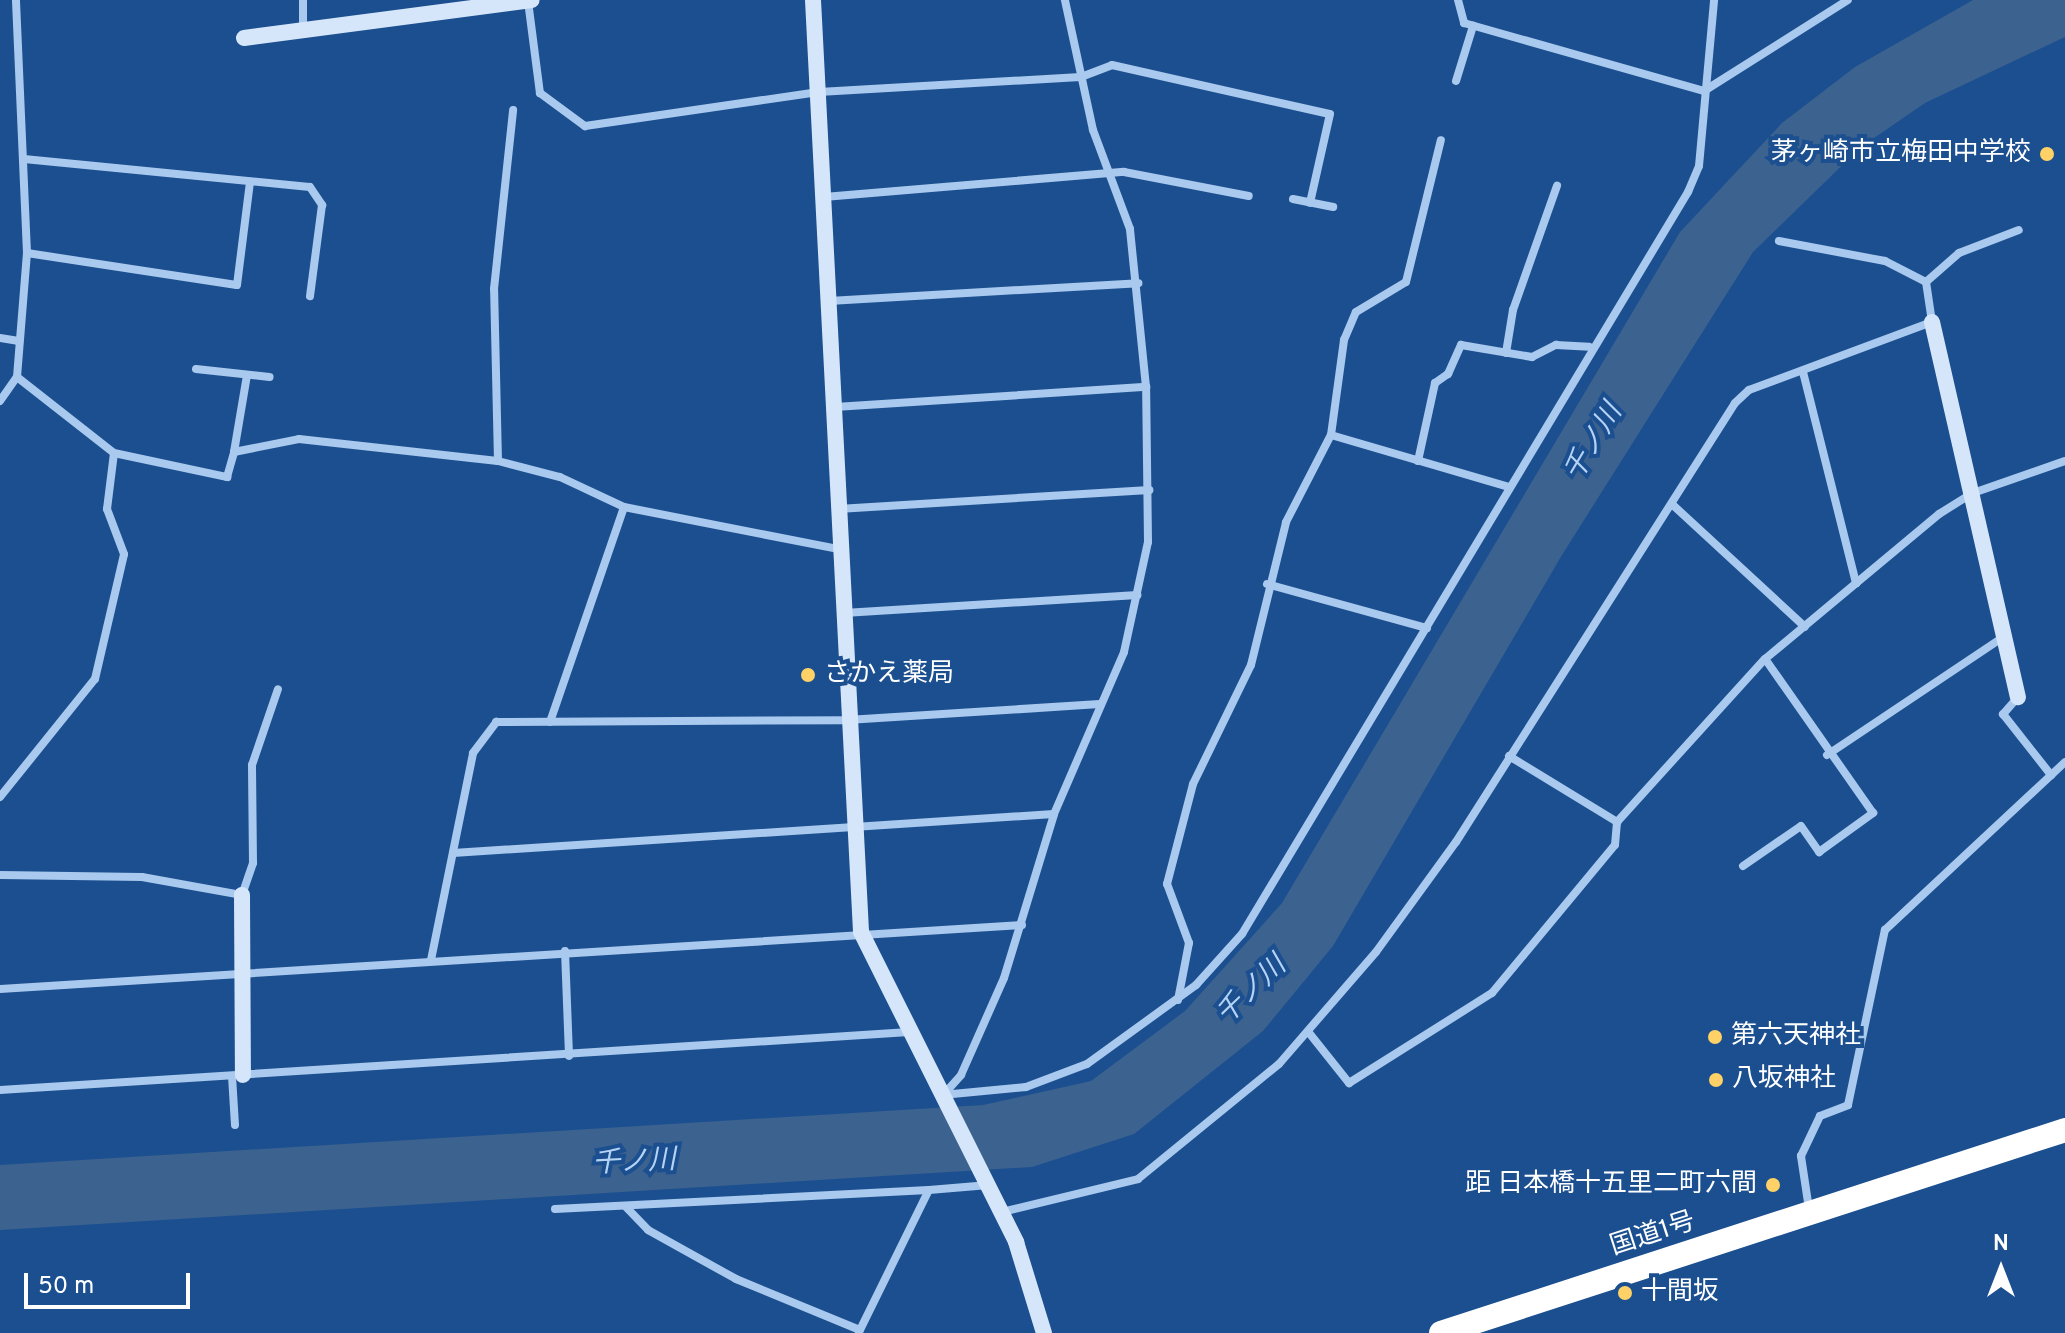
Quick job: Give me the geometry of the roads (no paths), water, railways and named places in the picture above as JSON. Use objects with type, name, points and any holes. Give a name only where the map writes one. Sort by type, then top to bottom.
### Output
[{"type":"highway","name":"国道1号","points":[[1441,1333],[2065,1130]]},
{"type":"street","points":[[0,401],[17,377],[27,253],[16,0]]},
{"type":"street","points":[[303,0],[303,30]]},
{"type":"street","points":[[244,38],[471,4],[530,0],[540,93],[585,126],[819,92],[1081,77],[1112,65],[1330,114],[1310,203]]},
{"type":"street","points":[[813,0],[835,407],[851,828],[861,932],[941,1095],[990,1185],[1044,1333]]},
{"type":"street","points":[[941,1095],[961,1075],[1022,925],[1054,814],[1124,652],[1137,595],[1149,490],[1146,387],[1138,283],[1130,229],[1111,178],[1081,77],[1065,0]]},
{"type":"street","points":[[1458,0],[1464,23],[1704,91],[1848,0]]},
{"type":"street","points":[[941,1095],[1026,1087],[1087,1064],[1178,1001],[1277,883],[1589,347],[1688,192],[1699,166],[1714,0]]},
{"type":"street","points":[[1456,81],[1473,26]]},
{"type":"street","points":[[498,461],[494,289],[513,110]]},
{"type":"street","points":[[1178,1001],[1189,943],[1167,884],[1193,784],[1251,665],[1267,584],[1295,500],[1331,435],[1344,340],[1356,312],[1406,282],[1441,140]]},
{"type":"street","points":[[24,159],[310,187],[322,205],[310,296]]},
{"type":"street","points":[[824,197],[1111,178],[1124,172],[1249,196]]},
{"type":"street","points":[[27,253],[237,285],[250,182]]},
{"type":"street","points":[[1506,353],[1513,310],[1557,186]]},
{"type":"street","points":[[1293,199],[1333,207]]},
{"type":"street","points":[[1926,282],[1959,253],[2019,230]]},
{"type":"street","points":[[1779,241],[1885,261],[1926,282]]},
{"type":"street","points":[[1926,282],[1932,322],[2018,697],[2003,714],[2051,775]]},
{"type":"street","points":[[829,301],[1138,283]]},
{"type":"street","points":[[1002,1212],[1155,1170],[1310,1034],[1456,842],[1674,506],[1735,403],[1749,390],[1932,322]]},
{"type":"street","points":[[0,338],[19,341]]},
{"type":"street","points":[[1418,461],[1435,383],[1448,374],[1461,345],[1532,357],[1556,345],[1589,347]]},
{"type":"street","points":[[196,369],[270,377]]},
{"type":"street","points":[[1803,372],[1856,583]]},
{"type":"street","points":[[17,377],[114,453],[227,477],[247,375]]},
{"type":"street","points":[[835,407],[1146,387]]},
{"type":"street","points":[[1331,435],[1509,487]]},
{"type":"street","points":[[234,452],[299,439],[498,461],[560,477],[624,507],[839,549]]},
{"type":"street","points":[[0,797],[95,679],[124,554],[107,509],[114,453]]},
{"type":"street","points":[[1310,1034],[1349,1083],[1492,993],[1615,845],[1617,822],[1765,659],[1856,583],[1973,493],[2065,461]]},
{"type":"street","points":[[838,509],[1149,490]]},
{"type":"street","points":[[1674,506],[1805,627]]},
{"type":"street","points":[[550,722],[624,507]]},
{"type":"street","points":[[1267,584],[1427,628]]},
{"type":"street","points":[[844,613],[1137,595]]},
{"type":"street","points":[[1827,755],[2005,636]]},
{"type":"street","points":[[1743,866],[1801,826],[1819,852],[1873,813],[1827,755],[1807,712],[1765,659]]},
{"type":"street","points":[[235,1125],[242,895],[253,863],[252,765],[278,689]]},
{"type":"street","points":[[431,960],[473,753],[496,722],[847,720],[1099,704]]},
{"type":"street","points":[[1509,756],[1617,822]]},
{"type":"street","points":[[1810,1213],[1801,1156],[1820,1116],[1848,1105],[1885,930],[2065,762]]},
{"type":"street","points":[[453,853],[1054,814]]},
{"type":"street","points":[[0,875],[142,877],[242,895]]},
{"type":"street","points":[[0,989],[861,932],[1022,925]]},
{"type":"street","points":[[565,951],[569,1056]]},
{"type":"street","points":[[0,1090],[909,1032]]},
{"type":"street","points":[[555,1209],[990,1185]]},
{"type":"street","points":[[626,1207],[648,1230],[736,1279],[860,1332],[929,1190]]},
{"type":"water","name":"千ノ川","points":[[1973,0],[2065,0],[2065,37],[1925,103],[1861,147],[1753,252],[1562,555],[1333,946],[1263,1031],[1134,1134],[1032,1167],[0,1230],[0,1165],[983,1105],[1091,1081],[1185,1011],[1282,903],[1680,232],[1782,123],[1855,67]]},
{"type":"place","name":"茅ヶ崎市立梅田中学校","points":[[2047,154]]},
{"type":"place","name":"さかえ薬局","points":[[808,675]]},
{"type":"place","name":"第六天神社","points":[[1715,1037]]},
{"type":"place","name":"八坂神社","points":[[1716,1080]]},
{"type":"place","name":"距 日本橋十五里二町六間","points":[[1773,1185]]},
{"type":"place","name":"十間坂","points":[[1625,1293]]}]
